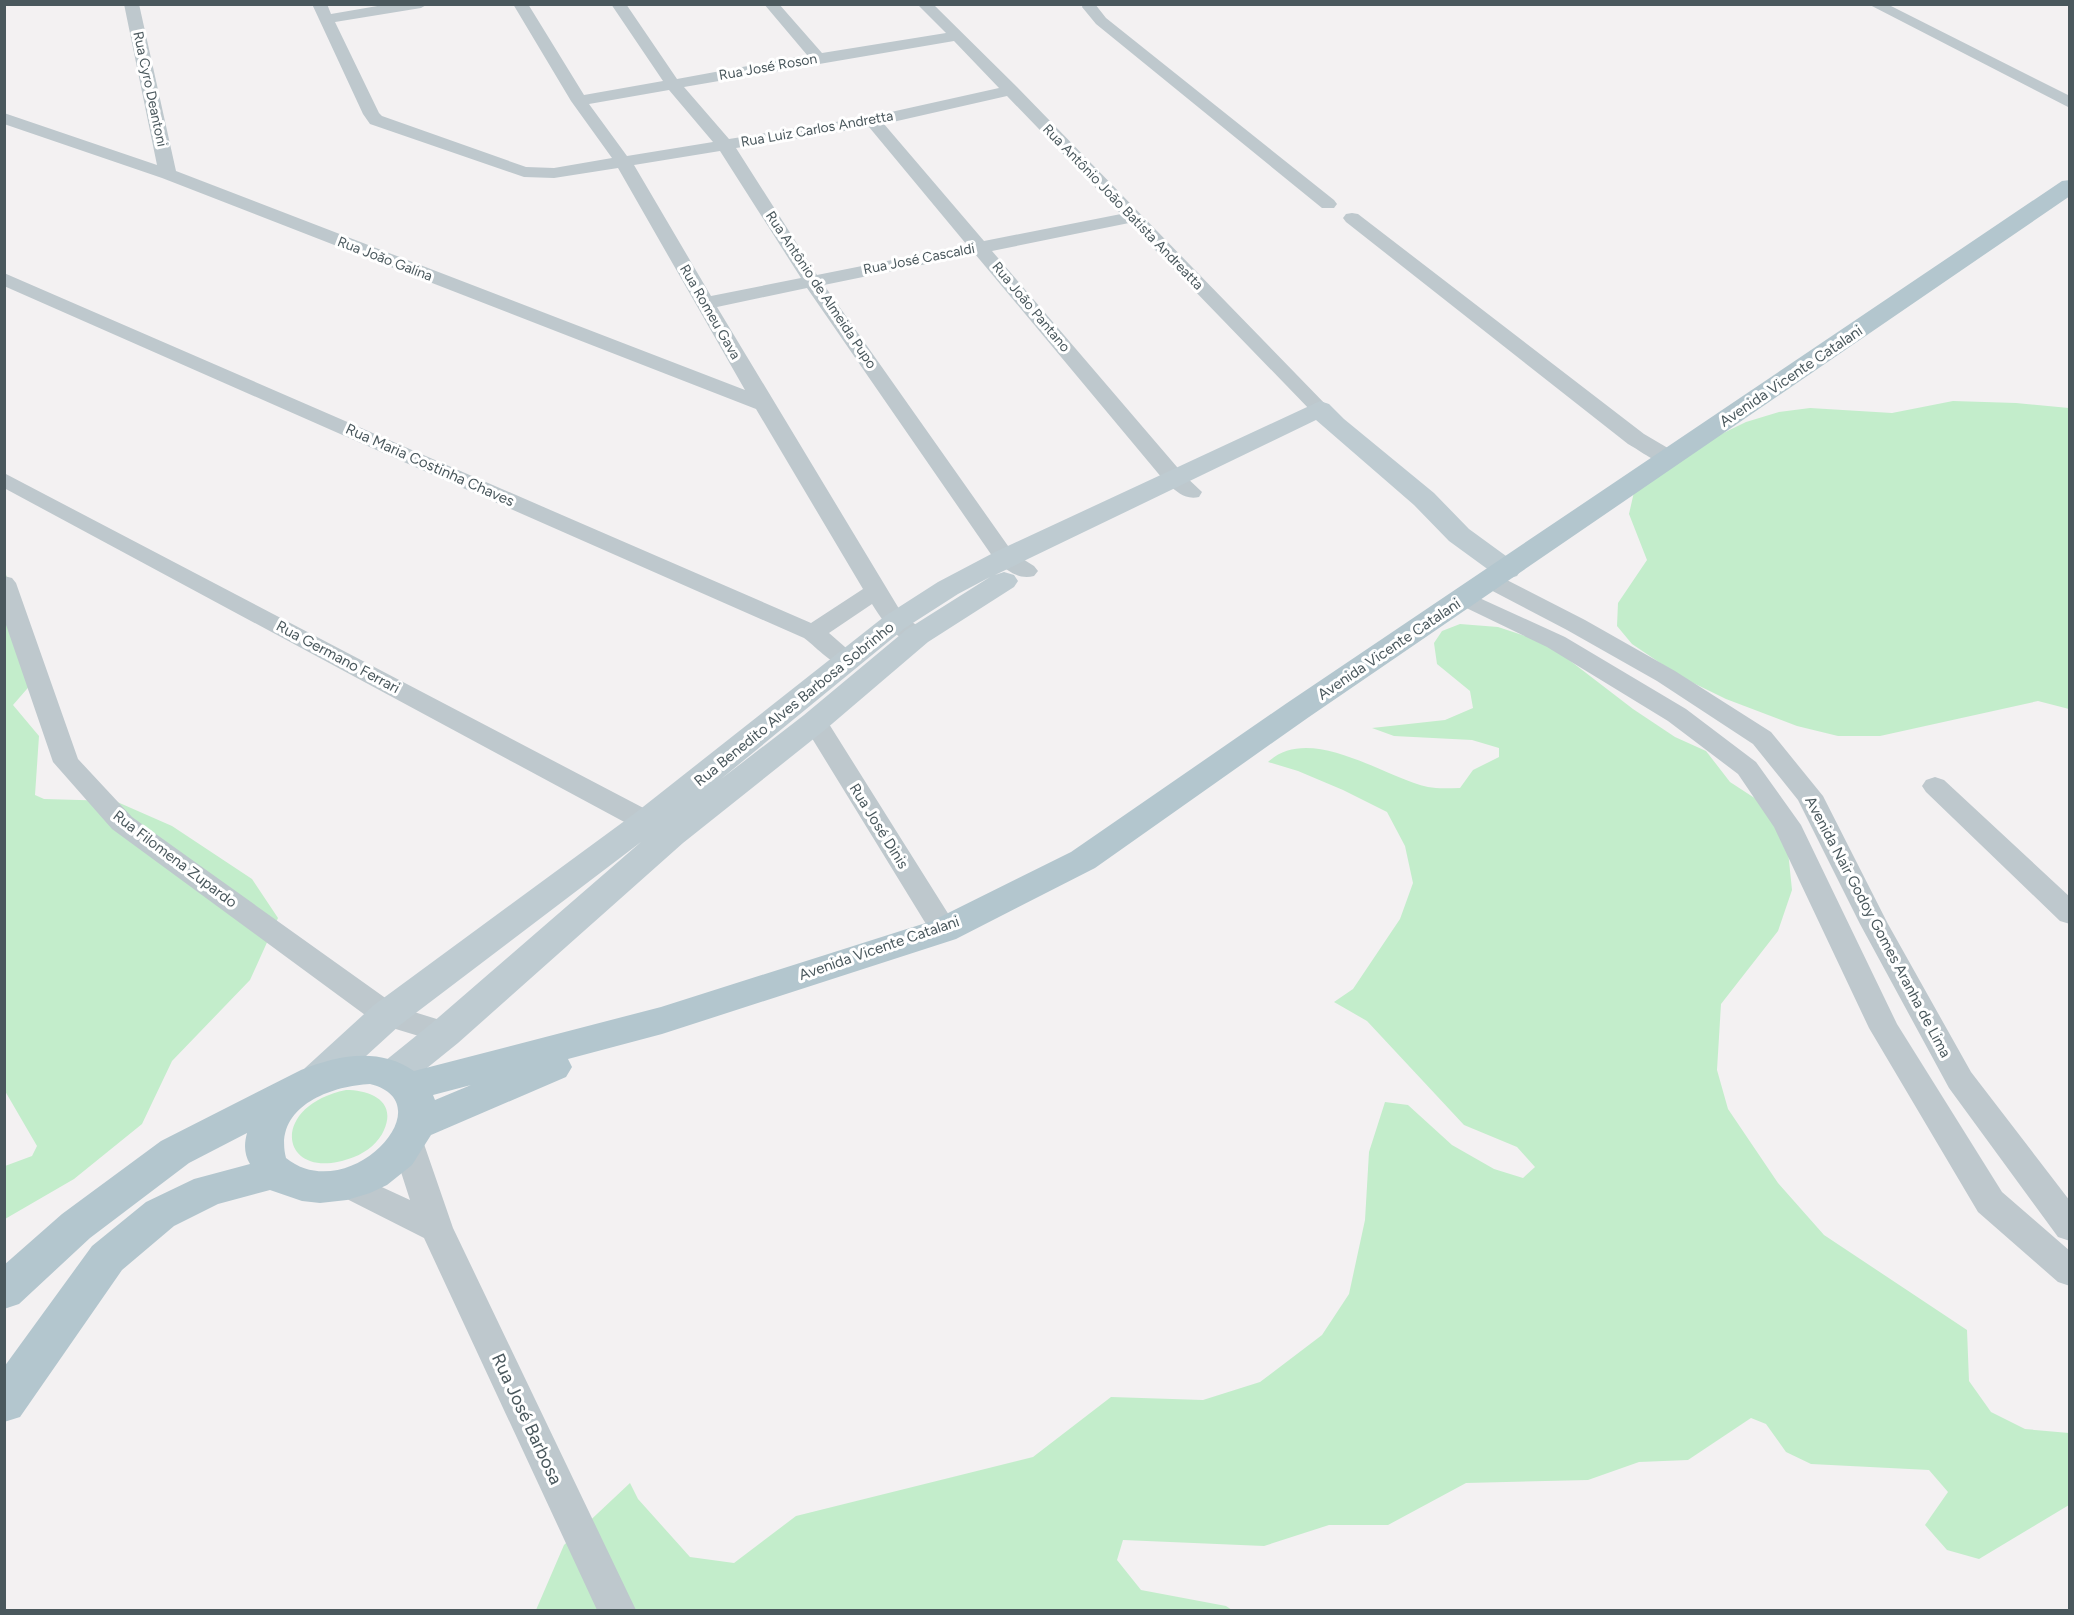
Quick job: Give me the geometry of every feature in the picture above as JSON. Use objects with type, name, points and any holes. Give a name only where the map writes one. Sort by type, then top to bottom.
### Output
[{"type":"main road","name":"Avenida Vicente Catalani","points":[[407,1108],[662,1020],[944,930],[1083,860],[1298,710],[2070,186]]},
{"type":"main road","points":[[370,1069],[407,1108],[392,1162],[378,1171],[347,1184],[322,1188],[300,1185],[274,1173],[262,1145],[266,1126],[277,1107],[307,1084],[345,1070],[370,1069]]},
{"type":"main road","name":"Rua Benedito Alves Barbosa Sobrinho","points":[[4,1291],[76,1226],[175,1152],[307,1084]]},
{"type":"main road","points":[[4,1402],[107,1258],[160,1214],[208,1191],[274,1173]]},
{"type":"street","name":"Rua Cyro Deantoni","points":[[131,4],[168,174]]},
{"type":"street","points":[[322,12],[421,4]]},
{"type":"street","name":"Rua Romeu Gava","points":[[520,4],[579,101],[623,162],[764,405],[876,591],[906,629]]},
{"type":"street","name":"Rua Antônio de Almeida Pupo","points":[[618,4],[673,84],[725,145],[812,281],[1016,564]]},
{"type":"street","points":[[771,4],[818,58]]},
{"type":"street","name":"Rua Antônio João Batista Andreatta","points":[[924,4],[1011,90],[1328,417],[1424,499],[1498,575]]},
{"type":"street","points":[[1875,4],[2070,103]]},
{"type":"street","points":[[1091,5],[1101,21],[1328,204]]},
{"type":"street","name":"Rua Luiz Carlos Andretta","points":[[322,12],[371,114],[384,124],[524,172],[554,173],[873,121],[1011,90]]},
{"type":"street","name":"Rua José Roson","points":[[579,101],[818,58],[958,36]]},
{"type":"street","name":"Rua João Galina","points":[[4,118],[168,174],[764,405]]},
{"type":"street","name":"Rua João Pantano","points":[[873,121],[1183,485]]},
{"type":"street","name":"Rua José Cascaldi","points":[[706,303],[1132,217]]},
{"type":"street","points":[[1352,218],[1636,439],[1670,459]]},
{"type":"street","name":"Rua Maria Costinha Chaves","points":[[4,279],[813,633],[849,661]]},
{"type":"street","name":"Rua Benedito Alves Barbosa Sobrinho","points":[[407,1108],[445,1033],[659,828],[849,661],[906,629],[996,585],[1016,564],[1328,417]]},
{"type":"street","name":"Rua Germano Ferrari","points":[[4,479],[659,828]]},
{"type":"street","name":"Avenida Nair Godoy Gomes Aranha de Lima","points":[[1498,575],[1576,625],[1656,670],[1762,738],[1810,796],[1874,924],[1960,1080],[2070,1227]]},
{"type":"street","name":"Rua Filomena Zupardo","points":[[4,583],[66,762],[122,823],[387,1015],[445,1033]]},
{"type":"street","points":[[813,633],[876,591]]},
{"type":"street","points":[[1464,598],[1556,642],[1677,715],[1747,768],[1787,825],[1884,1028],[1990,1202],[2070,1272]]},
{"type":"street","name":"Rua Benedito Alves Barbosa Sobrinho","points":[[307,1084],[387,1015],[815,722],[906,629]]},
{"type":"street","name":"Rua José Dinis","points":[[815,722],[944,930]]},
{"type":"street","points":[[1935,786],[2070,914]]},
{"type":"street","name":"Rua José Barbosa","points":[[407,1108],[436,1228],[617,1611]]},
{"type":"street","points":[[347,1184],[436,1228]]},
{"type":"green space","points":[[1953,401],[2069,408],[2069,709],[2038,701],[1880,736],[1838,736],[1797,726],[1726,699],[1681,677],[1632,644],[1617,626],[1618,603],[1647,560],[1629,514],[1634,492],[1670,459],[1746,422],[1779,412],[1810,408],[1892,413]]},
{"type":"green space","points":[[4,569],[31,644],[33,682],[13,705],[39,736],[35,795],[44,799],[115,801],[172,826],[252,879],[278,918],[250,980],[172,1061],[142,1124],[74,1179],[5,1219],[5,1166],[32,1156],[37,1146],[5,1091]]},
{"type":"green space","points":[[1460,624],[1498,627],[1547,643],[1633,709],[1675,737],[1706,751],[1730,782],[1773,810],[1788,851],[1792,890],[1778,931],[1721,1004],[1717,1070],[1728,1109],[1778,1183],[1824,1235],[1967,1330],[1969,1381],[1991,1412],[2025,1429],[2069,1433],[2069,1505],[1979,1559],[1947,1550],[1925,1525],[1948,1492],[1929,1470],[1811,1464],[1786,1452],[1766,1424],[1751,1418],[1688,1460],[1639,1462],[1588,1480],[1466,1483],[1388,1525],[1329,1525],[1264,1546],[1123,1540],[1117,1560],[1141,1590],[1226,1606],[1232,1610],[536,1610],[564,1545],[630,1483],[638,1499],[690,1557],[734,1563],[796,1516],[1033,1457],[1111,1397],[1203,1400],[1260,1382],[1322,1335],[1349,1294],[1365,1220],[1369,1152],[1385,1102],[1408,1105],[1452,1145],[1494,1169],[1523,1178],[1535,1167],[1517,1147],[1464,1125],[1367,1021],[1334,1002],[1353,989],[1400,919],[1413,883],[1405,846],[1387,812],[1298,771],[1268,762],[1285,751],[1304,748],[1325,750],[1428,787],[1460,788],[1473,770],[1499,757],[1499,748],[1472,740],[1394,736],[1372,728],[1445,720],[1473,708],[1470,691],[1437,664],[1434,643],[1442,631]]},
{"type":"green space","points":[[346,1090],[372,1095],[384,1105],[387,1120],[379,1139],[354,1157],[329,1163],[311,1161],[298,1153],[292,1141],[294,1126],[303,1112],[320,1099]]}]
